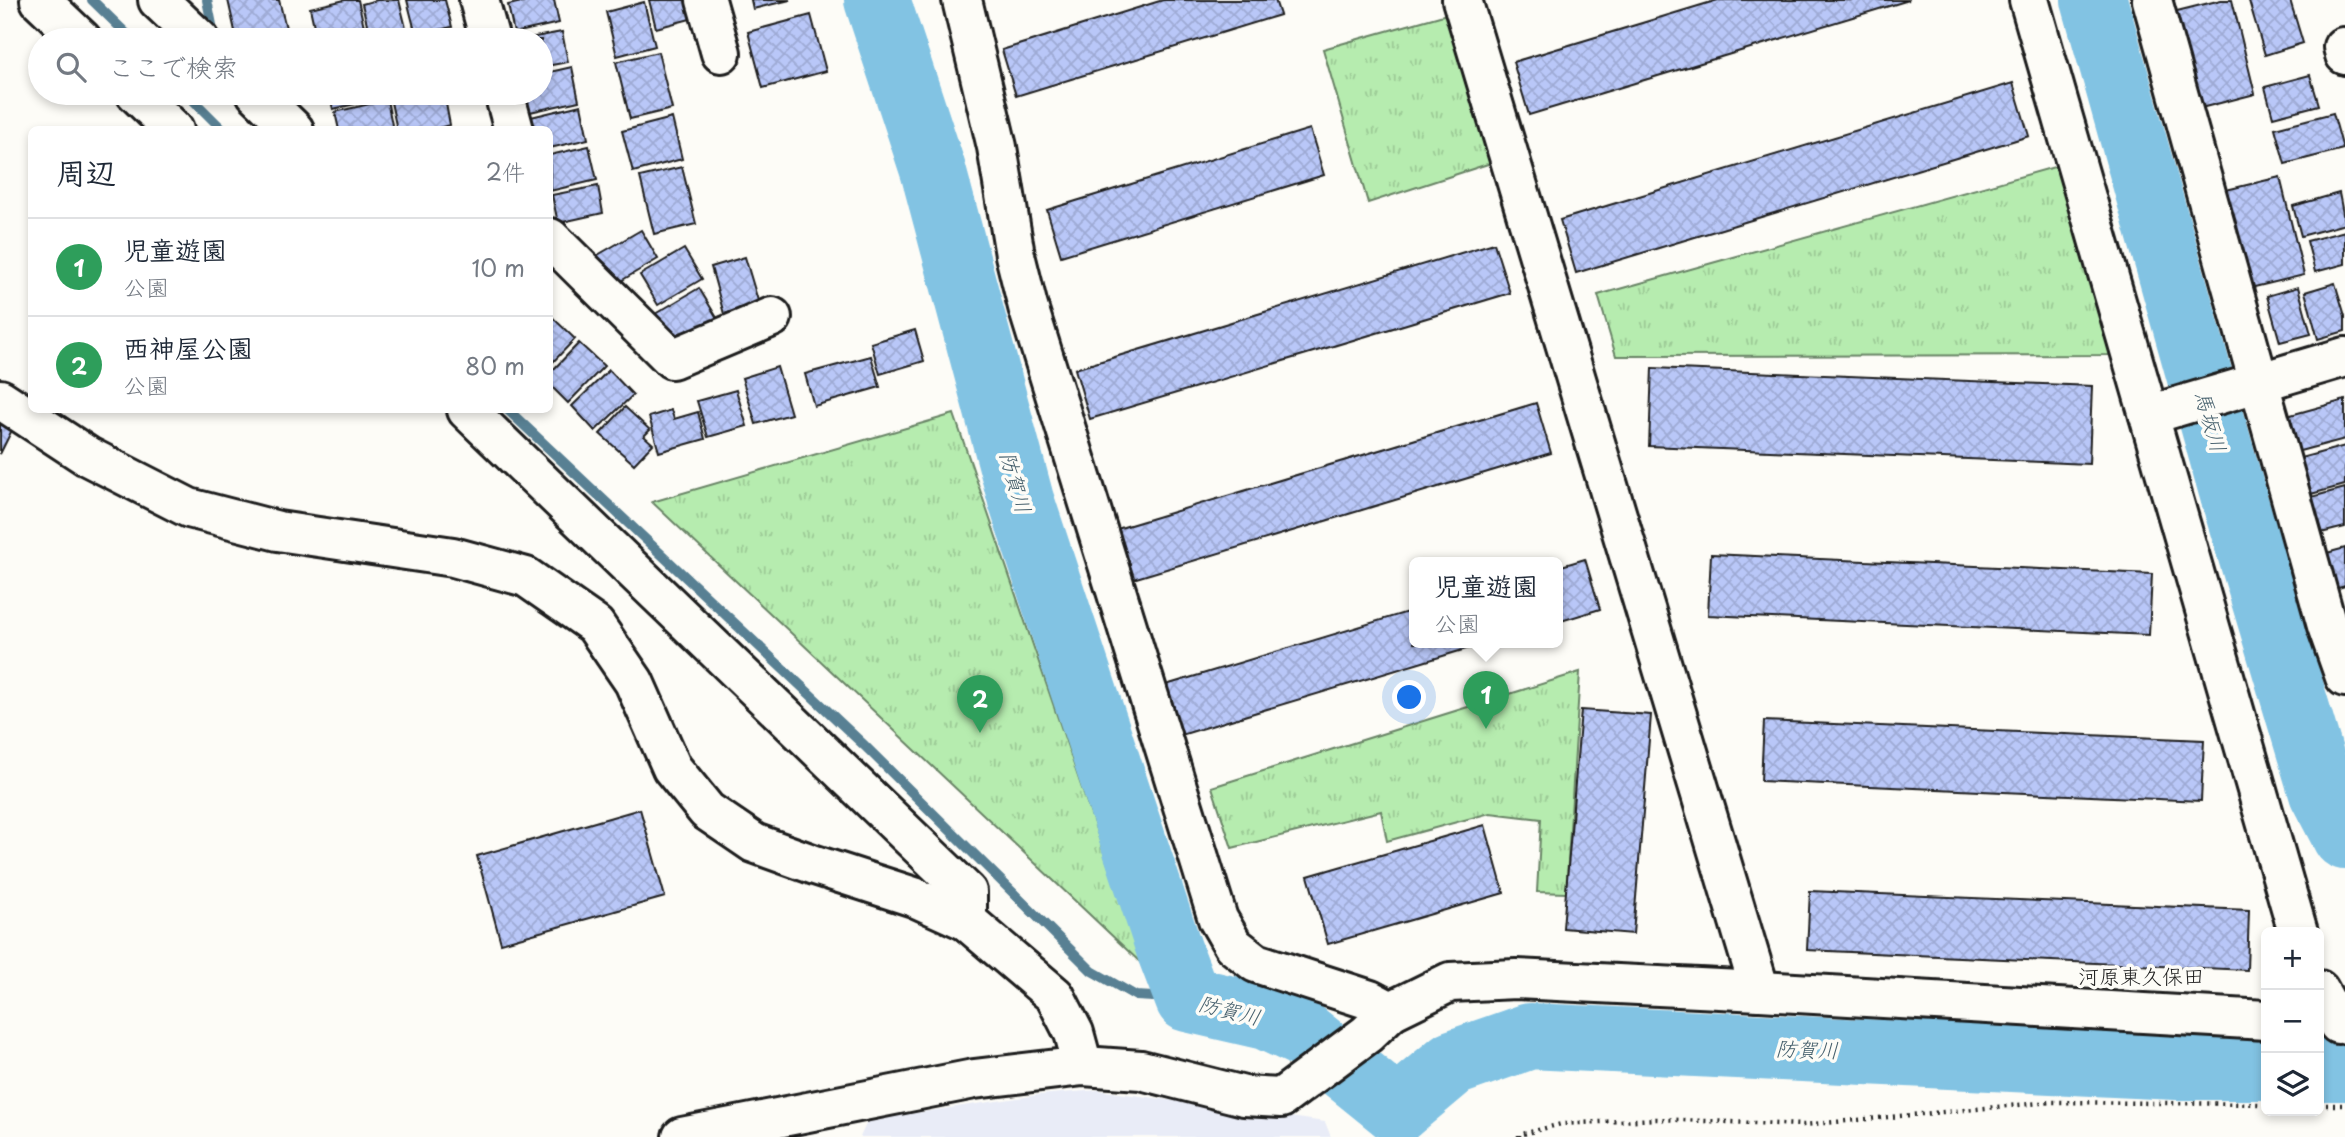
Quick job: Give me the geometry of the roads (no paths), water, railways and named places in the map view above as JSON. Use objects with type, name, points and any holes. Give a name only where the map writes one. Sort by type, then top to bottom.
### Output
[{"type":"street","points":[[40,0],[69,28]]},
{"type":"street","points":[[158,0],[188,28]]},
{"type":"street","points":[[479,0],[487,28]]},
{"type":"street","points":[[706,0],[721,53]]},
{"type":"street","points":[[962,0],[997,147],[1015,255],[1028,307],[1218,919],[1233,945],[1256,963],[1370,1000],[1379,1022]]},
{"type":"street","points":[[1462,0],[1760,991]]},
{"type":"street","points":[[2029,0],[2164,411],[2297,927]]},
{"type":"street","points":[[2152,0],[2245,386],[2336,623],[2345,677]]},
{"type":"street","points":[[148,105],[170,126]]},
{"type":"street","points":[[269,105],[291,126]]},
{"type":"street","points":[[507,105],[513,126]]},
{"type":"street","points":[[553,241],[672,359],[772,317]]},
{"type":"street","points":[[2164,411],[2345,357]]},
{"type":"street","points":[[0,398],[87,456],[189,508],[278,531],[453,556],[526,577],[595,625],[634,682],[672,768],[707,811],[754,843],[815,866],[914,897],[967,921],[1055,996],[1074,1033],[1083,1066]]},
{"type":"street","points":[[470,413],[967,892],[967,921]]},
{"type":"street","points":[[682,1137],[814,1124],[974,1079],[1039,1069],[1083,1066],[1141,1070],[1244,1096],[1281,1098],[1379,1022],[1450,982],[1516,979],[2261,1020]]},
{"type":"street","points":[[2324,1001],[2334,1024]]},
{"type":"waterway","points":[[92,0],[121,28]]},
{"type":"waterway","points":[[207,0],[212,25],[210,28]]},
{"type":"waterway","name":"防賀川","points":[[877,0],[933,170],[1021,500],[1170,952],[1188,999],[1266,1017],[1304,1035],[1397,1110]]},
{"type":"waterway","name":"馬坂川","points":[[2094,0],[2233,495],[2322,793],[2345,837]]},
{"type":"waterway","points":[[198,105],[219,126]]},
{"type":"waterway","points":[[511,413],[865,746],[1092,971],[1136,996],[1188,999]]},
{"type":"waterway","name":"防賀川","points":[[1397,1110],[1453,1063],[1530,1036],[2177,1067],[2261,1067]]},
{"type":"waterway","name":"防賀川","points":[[2324,1068],[2345,1068]]},
{"type":"place","name":"児童遊園","points":[[1486,729]]},
{"type":"place","name":"西神屋公園","points":[[980,733]]},
{"type":"district","name":"河原東久保田","points":[[2141,975]]}]
